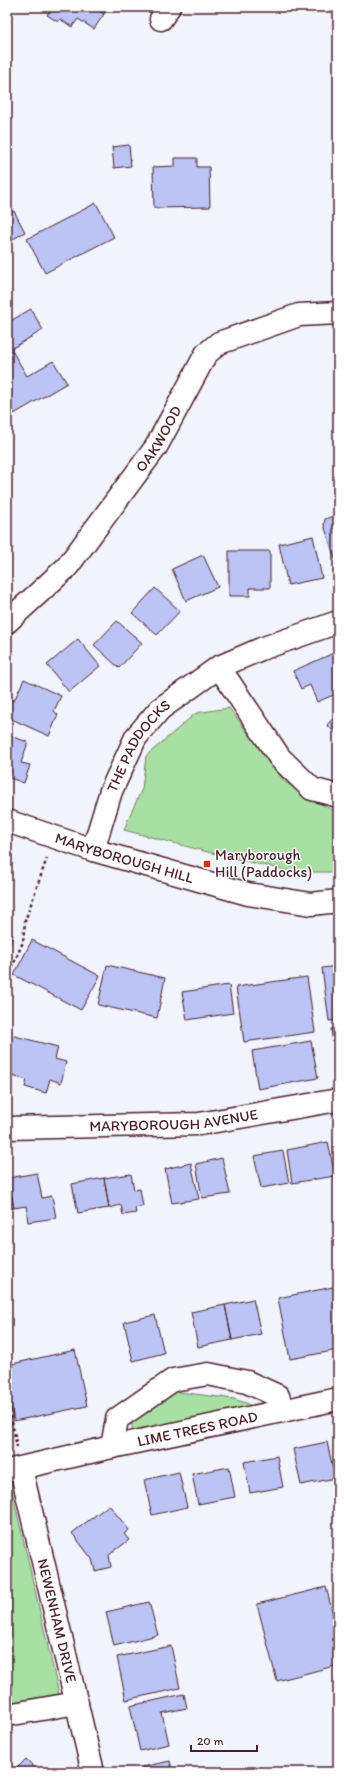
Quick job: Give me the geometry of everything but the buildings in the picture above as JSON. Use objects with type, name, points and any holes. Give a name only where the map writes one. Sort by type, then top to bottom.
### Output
[{"type":"street","name":"OAKWOOD","points":[[7,622],[67,567],[156,447],[206,354],[219,343],[299,315],[338,313]]},
{"type":"street","name":"THE PADDOCKS","points":[[93,850],[111,791],[136,737],[160,710],[218,667],[261,649],[338,622]]},
{"type":"street","points":[[218,667],[280,758],[312,788],[338,796]]},
{"type":"street","name":"MARYBOROUGH HILL","points":[[7,821],[93,850],[248,894],[311,904],[338,902]]},
{"type":"street","name":"MARYBOROUGH AVENUE","points":[[7,1128],[199,1124],[338,1100]]},
{"type":"street","name":"LIME TREES ROAD","points":[[112,1447],[117,1419],[173,1380],[208,1374],[247,1382],[278,1396],[282,1411]]},
{"type":"street","name":"LIME TREES ROAD","points":[[14,1470],[112,1447],[338,1399]]},
{"type":"street","name":"NEWENHAM DRIVE","points":[[14,1470],[77,1704],[93,1772]]},
{"type":"street","points":[[7,1715],[77,1704]]},
{"type":"path","points":[[7,979],[23,942],[25,921],[54,837]]},
{"type":"path","points":[[7,1398],[14,1470]]},
{"type":"green space","points":[[229,708],[285,782],[330,809],[338,810],[338,872],[293,872],[223,856],[124,830],[142,789],[146,756],[196,713]]},
{"type":"green space","points":[[171,1391],[234,1399],[249,1404],[251,1409],[134,1434],[131,1423]]},
{"type":"green space","points":[[12,1491],[59,1694],[7,1703],[7,1492]]},
{"type":"place","name":"Maryborough Hill (Paddocks)","points":[[207,864]]}]
